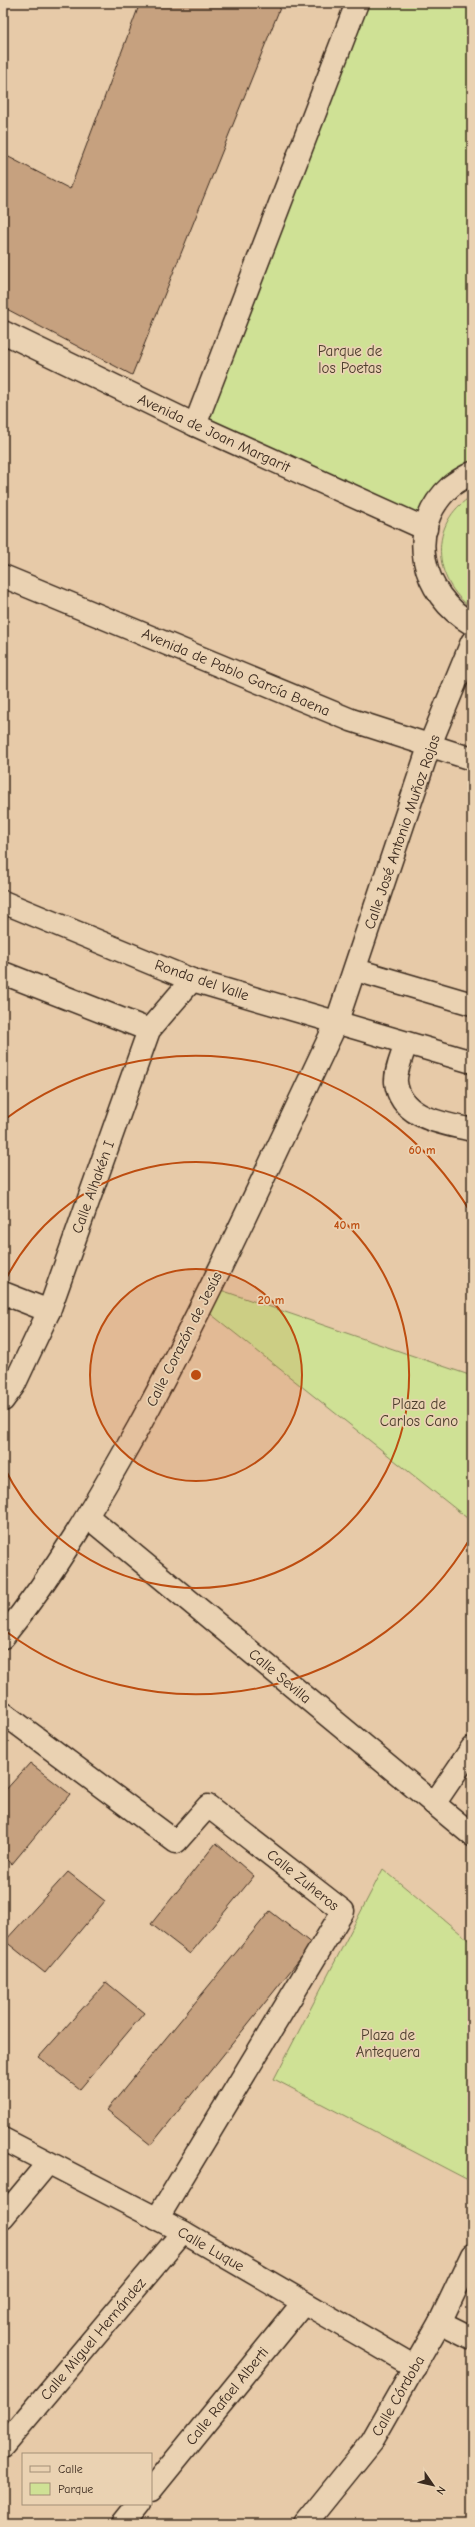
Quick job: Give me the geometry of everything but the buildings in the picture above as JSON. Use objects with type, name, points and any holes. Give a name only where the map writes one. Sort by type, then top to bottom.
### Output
[{"type":"street","points":[[195,425],[357,3]]},
{"type":"street","name":"Avenida de Joan Margarit","points":[[3,332],[195,425],[426,529]]},
{"type":"street","points":[[472,473],[452,486],[436,505],[426,529],[424,553],[428,577],[440,598],[457,616],[472,624]]},
{"type":"street","name":"Avenida de Pablo García Baena","points":[[3,576],[351,720],[429,747],[472,759]]},
{"type":"street","name":"Calle José Antonio Muñoz Rojas","points":[[336,1024],[356,970],[429,747],[472,642]]},
{"type":"street","name":"Ronda del Valle","points":[[3,902],[192,980],[336,1024],[472,1062]]},
{"type":"street","points":[[356,970],[472,1004]]},
{"type":"street","points":[[3,973],[149,1030]]},
{"type":"street","name":"Calle Alhakén I","points":[[3,1400],[14,1385],[49,1311],[149,1030],[192,980]]},
{"type":"street","name":"Calle Corazón de Jesús","points":[[3,1637],[27,1608],[88,1518],[185,1341],[336,1024]]},
{"type":"street","points":[[406,1043],[396,1082],[403,1102],[420,1116],[472,1130]]},
{"type":"street","points":[[3,1293],[49,1311]]},
{"type":"street","name":"Calle Sevilla","points":[[88,1518],[472,1835]]},
{"type":"street","name":"Calle Zuheros","points":[[3,1713],[176,1842],[208,1806],[344,1910],[157,2219]]},
{"type":"street","points":[[434,1804],[472,1748]]},
{"type":"street","name":"Calle Luque","points":[[3,2139],[183,2232],[415,2367]]},
{"type":"street","points":[[3,2217],[48,2162]]},
{"type":"street","name":"Calle Miguel Hernández","points":[[3,2446],[183,2232]]},
{"type":"street","name":"Calle Córdoba","points":[[305,2524],[372,2441],[440,2322],[472,2255]]},
{"type":"street","name":"Calle Rafael Alberti","points":[[152,2489],[303,2303]]},
{"type":"street","points":[[440,2322],[472,2338]]},
{"type":"street","points":[[123,2524],[138,2505]]},
{"type":"green space","name":"Parque de los Poetas","points":[[357,3],[472,3],[472,473],[426,529],[195,425]]},
{"type":"green space","points":[[472,496],[472,608],[459,597],[449,583],[443,568],[440,552],[442,536],[448,521],[458,507]]},
{"type":"green space","name":"Plaza de Carlos Cano","points":[[212,1287],[472,1376],[472,1522],[202,1307]]},
{"type":"green space","name":"Plaza de Antequera","points":[[383,1869],[472,1943],[472,2182],[274,2079]]}]
